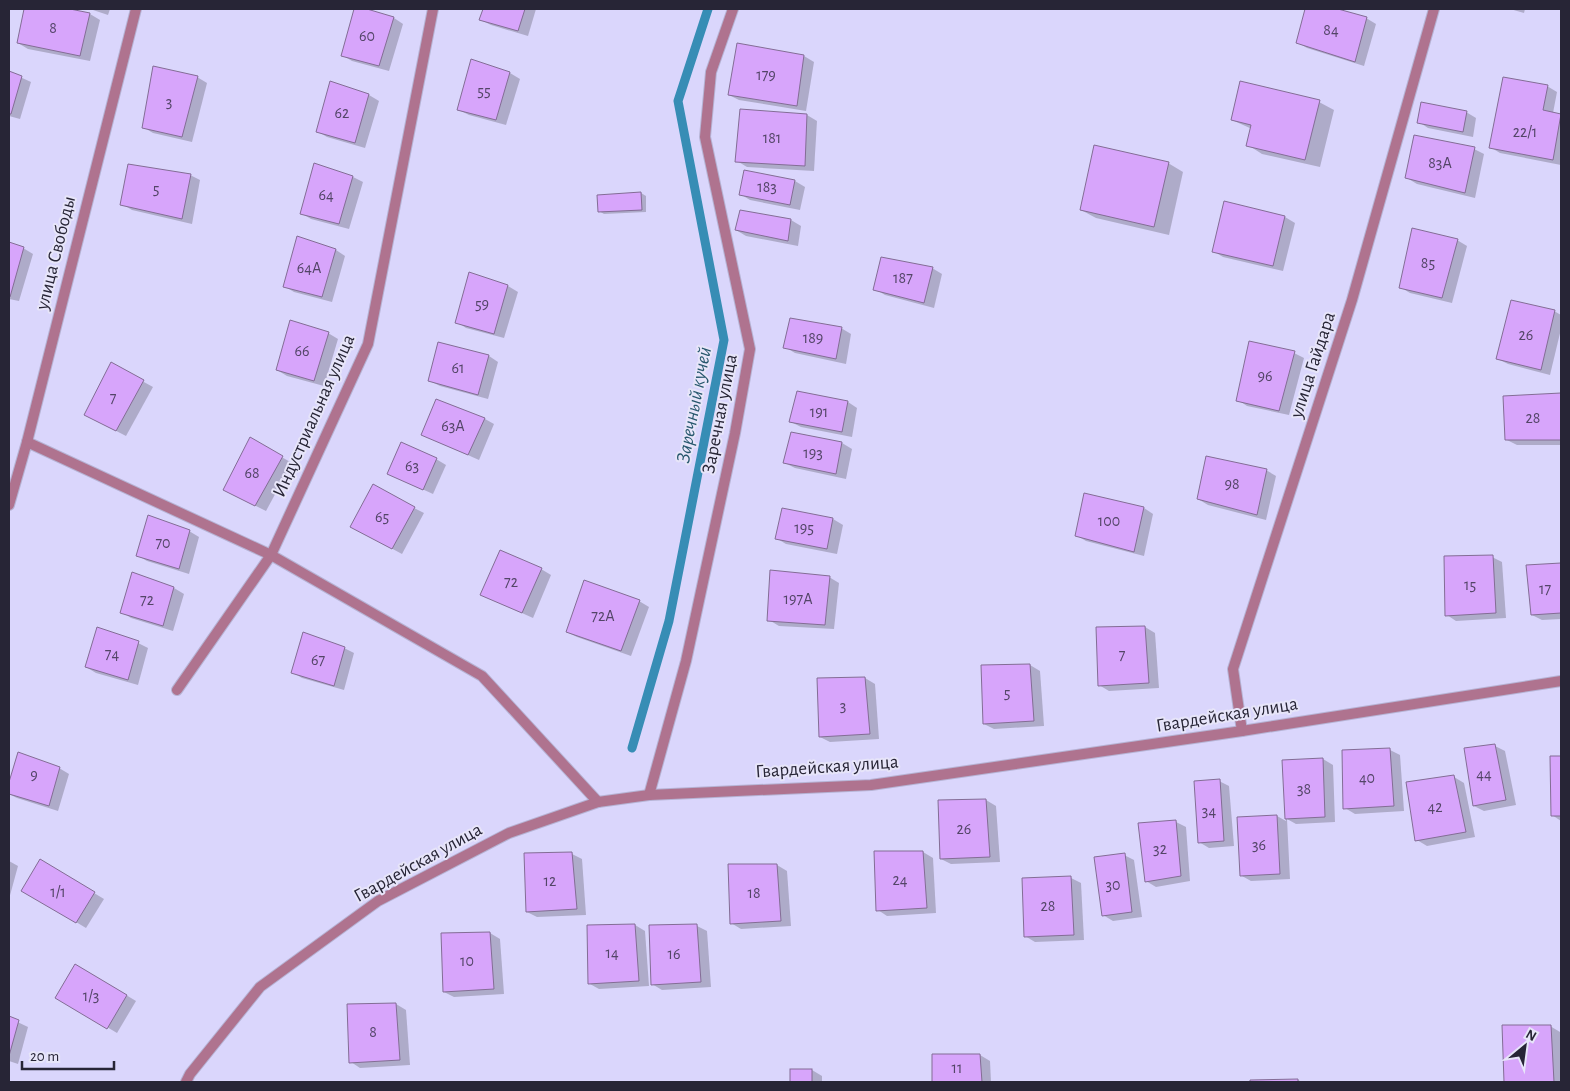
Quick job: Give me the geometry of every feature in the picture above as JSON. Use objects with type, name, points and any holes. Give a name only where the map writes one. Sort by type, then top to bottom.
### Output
[{"type":"street","name":"улица Свободы","points":[[9,505],[27,442],[136,9]]},
{"type":"street","name":"Индустриальная улица","points":[[177,690],[271,555],[368,344],[433,9]]},
{"type":"street","name":"Заречная улица","points":[[649,795],[686,661],[735,433],[750,349],[705,137],[711,72],[733,9]]},
{"type":"street","name":"улица Гайдара","points":[[1242,731],[1233,669],[1352,300],[1434,9]]},
{"type":"street","points":[[27,442],[271,555],[482,676],[598,802]]},
{"type":"street","name":"Гвардейская улица","points":[[186,1082],[190,1074],[260,986],[378,901],[509,833],[598,802],[649,795],[871,785],[1242,731],[1561,681]]},
{"type":"building","points":[[24,9],[70,9],[90,13],[80,56],[17,43]]},
{"type":"building","points":[[354,9],[367,9],[394,17],[379,66],[341,56]]},
{"type":"building","points":[[483,9],[525,9],[518,31],[479,20]]},
{"type":"building","points":[[1305,9],[1338,9],[1367,17],[1355,62],[1296,43]]},
{"type":"building","points":[[737,43],[804,55],[797,106],[728,95]]},
{"type":"building","points":[[471,59],[510,72],[496,120],[457,110]]},
{"type":"building","points":[[153,66],[198,76],[182,137],[142,128]]},
{"type":"building","points":[[9,71],[22,76],[11,114],[9,114]]},
{"type":"building","points":[[1503,77],[1548,85],[1543,110],[1561,114],[1553,160],[1489,148]]},
{"type":"building","points":[[330,81],[369,94],[355,143],[316,132]]},
{"type":"building","points":[[1240,81],[1320,100],[1305,160],[1246,146],[1251,125],[1231,120]]},
{"type":"building","points":[[1421,102],[1467,111],[1463,132],[1417,123]]},
{"type":"building","points":[[740,109],[807,114],[805,166],[735,162]]},
{"type":"building","points":[[1414,135],[1475,147],[1465,193],[1405,178]]},
{"type":"building","points":[[1094,145],[1169,162],[1154,227],[1080,210]]},
{"type":"building","points":[[314,163],[353,176],[339,224],[300,214]]},
{"type":"building","points":[[128,164],[191,174],[182,219],[120,205]]},
{"type":"building","points":[[744,170],[795,180],[790,205],[739,195]]},
{"type":"building","points":[[641,192],[642,210],[598,212],[597,195]]},
{"type":"building","points":[[1224,201],[1285,216],[1273,266],[1212,252]]},
{"type":"building","points":[[740,210],[791,219],[788,241],[735,230]]},
{"type":"building","points":[[1412,228],[1458,239],[1442,298],[1399,288]]},
{"type":"building","points":[[297,236],[336,249],[322,297],[283,287]]},
{"type":"building","points":[[9,242],[24,247],[10,297],[9,296]]},
{"type":"building","points":[[881,257],[933,267],[924,303],[873,290]]},
{"type":"building","points":[[469,272],[508,285],[494,334],[455,323]]},
{"type":"building","points":[[1511,300],[1555,310],[1541,370],[1496,359]]},
{"type":"building","points":[[790,318],[842,327],[836,359],[783,348]]},
{"type":"building","points":[[290,320],[329,332],[314,381],[276,370]]},
{"type":"building","points":[[1249,341],[1295,351],[1279,411],[1236,401]]},
{"type":"building","points":[[438,342],[489,355],[478,395],[428,381]]},
{"type":"building","points":[[111,362],[144,380],[116,431],[84,415]]},
{"type":"building","points":[[797,391],[848,401],[842,432],[789,422]]},
{"type":"building","points":[[1561,393],[1561,440],[1505,440],[1503,396]]},
{"type":"building","points":[[436,399],[485,418],[468,455],[421,435]]},
{"type":"building","points":[[791,432],[842,442],[836,474],[783,463]]},
{"type":"building","points":[[250,437],[283,456],[255,506],[223,490]]},
{"type":"building","points":[[401,442],[437,458],[423,490],[387,474]]},
{"type":"building","points":[[1206,456],[1267,469],[1257,515],[1197,499]]},
{"type":"building","points":[[373,484],[415,507],[392,549],[350,527]]},
{"type":"building","points":[[1084,493],[1144,507],[1134,552],[1075,536]]},
{"type":"building","points":[[782,508],[833,518],[827,549],[775,539]]},
{"type":"building","points":[[148,515],[190,530],[179,569],[136,556]]},
{"type":"building","points":[[500,550],[542,568],[522,613],[480,595]]},
{"type":"building","points":[[1493,555],[1496,613],[1445,616],[1444,556]]},
{"type":"building","points":[[1561,563],[1561,613],[1531,615],[1526,565]]},
{"type":"building","points":[[770,570],[830,576],[825,625],[767,621]]},
{"type":"building","points":[[132,572],[174,587],[163,626],[120,613]]},
{"type":"building","points":[[584,580],[640,600],[621,651],[566,632]]},
{"type":"building","points":[[1145,626],[1149,683],[1098,686],[1096,627]]},
{"type":"building","points":[[97,627],[139,641],[128,680],[85,667]]},
{"type":"building","points":[[303,632],[345,647],[334,686],[291,673]]},
{"type":"building","points":[[1030,664],[1034,721],[983,724],[981,665]]},
{"type":"building","points":[[865,677],[870,734],[819,737],[817,678]]},
{"type":"building","points":[[1495,744],[1506,800],[1473,806],[1464,748]]},
{"type":"building","points":[[1390,748],[1394,806],[1343,809],[1342,750]]},
{"type":"building","points":[[18,752],[60,767],[49,806],[9,794],[9,782]]},
{"type":"building","points":[[1550,756],[1561,756],[1561,816],[1551,816]]},
{"type":"building","points":[[1323,758],[1325,817],[1285,819],[1282,760]]},
{"type":"building","points":[[1454,775],[1466,832],[1415,841],[1406,782]]},
{"type":"building","points":[[1220,779],[1224,841],[1198,843],[1194,781]]},
{"type":"building","points":[[986,799],[990,857],[940,859],[938,800]]},
{"type":"building","points":[[1277,815],[1280,874],[1240,876],[1237,817]]},
{"type":"building","points":[[1176,820],[1181,876],[1145,882],[1138,823]]},
{"type":"building","points":[[874,851],[923,851],[927,908],[876,911]]},
{"type":"building","points":[[572,852],[577,909],[526,912],[524,853]]},
{"type":"building","points":[[1125,853],[1132,912],[1102,916],[1094,857]]},
{"type":"building","points":[[40,859],[95,892],[76,923],[21,891]]},
{"type":"building","points":[[728,864],[777,864],[781,921],[730,924]]},
{"type":"building","points":[[1071,876],[1074,935],[1024,937],[1022,878]]},
{"type":"building","points":[[635,924],[639,981],[588,984],[587,925]]},
{"type":"building","points":[[697,924],[701,982],[651,985],[649,925]]},
{"type":"building","points":[[490,932],[494,989],[443,992],[441,933]]},
{"type":"building","points":[[75,964],[127,995],[107,1029],[55,998]]},
{"type":"building","points":[[396,1003],[400,1060],[349,1063],[347,1004]]},
{"type":"building","points":[[9,1016],[19,1020],[9,1056]]},
{"type":"building","points":[[1502,1025],[1551,1025],[1554,1082],[1504,1082]]},
{"type":"building","points":[[932,1054],[980,1054],[982,1082],[932,1082]]},
{"type":"building","points":[[790,1069],[812,1069],[812,1082],[790,1082]]},
{"type":"building","points":[[1298,1079],[1298,1082],[1250,1082],[1250,1080]]},
{"type":"waterway","name":"Заречный кучей","points":[[632,748],[669,621],[724,340],[678,101],[708,9]]}]
